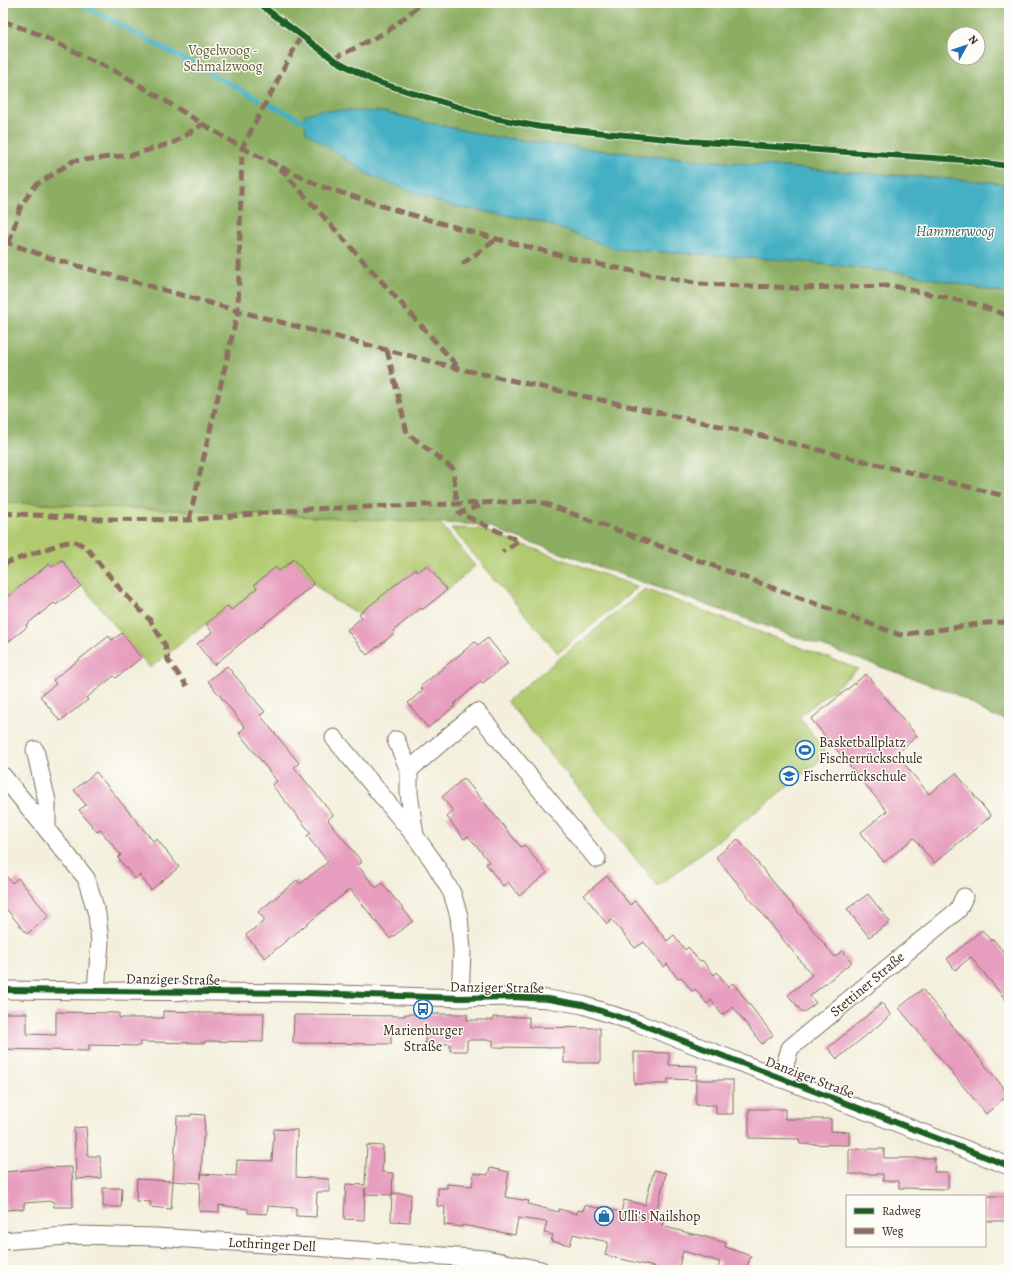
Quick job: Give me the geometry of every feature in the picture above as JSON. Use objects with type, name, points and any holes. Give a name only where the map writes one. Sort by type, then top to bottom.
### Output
[{"type":"street","points":[[409,770],[477,712],[597,859]]},
{"type":"street","points":[[334,738],[415,836],[433,861],[452,893],[459,916],[462,950],[460,998]]},
{"type":"street","points":[[396,740],[409,770],[409,793],[415,836]]},
{"type":"street","points":[[35,750],[47,801],[47,830]]},
{"type":"street","points":[[3,776],[86,878],[97,914],[100,942],[96,990]]},
{"type":"street","name":"Stettiner Straße","points":[[781,1079],[790,1048],[958,910],[964,897]]},
{"type":"street","name":"Danziger Straße","points":[[3,990],[307,993],[460,998],[512,997],[583,1005],[640,1024],[1009,1166]]},
{"type":"street","name":"Lothringer Dell","points":[[3,1241],[78,1236],[156,1237],[312,1246],[486,1259],[541,1270]]},
{"type":"green space","name":"Vogelwoog - Schmalzwoog","points":[[3,3],[1009,3],[1009,185],[992,182],[652,156],[590,149],[488,136],[383,112],[447,205],[540,221],[615,249],[786,260],[906,273],[1009,294],[1009,719],[994,717],[951,692],[482,525],[3,502]]},
{"type":"green space","points":[[3,502],[440,523],[475,566],[447,590],[427,565],[418,572],[415,569],[359,614],[332,599],[314,584],[294,559],[279,571],[276,567],[254,585],[257,588],[231,610],[228,606],[150,668],[62,560],[52,567],[49,564],[3,600]]},
{"type":"green space","points":[[451,528],[480,529],[638,587],[558,653]]},
{"type":"green space","points":[[645,589],[858,669],[799,717],[828,754],[744,821],[658,886],[507,701]]},
{"type":"water","name":"Hammerwoog","points":[[319,110],[383,112],[488,136],[652,156],[992,182],[1009,185],[1009,294],[906,273],[786,260],[615,249],[540,221],[447,205],[369,175],[306,132],[304,115]]},
{"type":"building","points":[[294,559],[314,584],[214,665],[197,644],[212,632],[206,624],[228,606],[231,610],[245,599],[257,588],[254,585],[276,567],[279,571]]},
{"type":"building","points":[[62,560],[81,586],[56,605],[54,603],[26,625],[27,627],[3,646],[3,600],[49,564],[52,567]]},
{"type":"building","points":[[427,565],[447,590],[422,610],[421,608],[393,631],[395,633],[367,655],[347,630],[362,617],[359,614],[415,569],[418,572]]},
{"type":"building","points":[[122,633],[141,658],[116,678],[114,676],[86,698],[88,700],[60,721],[40,696],[56,684],[53,680],[109,636],[112,640]]},
{"type":"building","points":[[488,638],[508,663],[483,683],[481,681],[454,704],[455,706],[428,728],[408,703],[423,690],[420,687],[475,642],[478,645]]},
{"type":"building","points":[[227,666],[265,712],[260,715],[299,763],[294,767],[333,815],[328,820],[362,862],[358,866],[376,888],[382,883],[413,921],[390,939],[350,889],[265,958],[246,935],[265,920],[258,912],[297,880],[300,884],[328,862],[307,836],[311,833],[272,785],[277,781],[239,733],[245,727],[208,681]]},
{"type":"building","points":[[866,674],[917,736],[896,754],[929,794],[956,773],[991,816],[934,863],[914,838],[884,862],[860,833],[887,811],[811,719]]},
{"type":"building","points":[[96,772],[153,841],[156,838],[179,867],[151,890],[140,875],[135,879],[118,858],[121,855],[100,830],[97,832],[79,810],[86,805],[74,790]]},
{"type":"building","points":[[464,778],[521,847],[524,845],[547,873],[519,896],[508,882],[503,886],[486,864],[489,862],[479,849],[468,836],[464,839],[447,817],[453,811],[442,797]]},
{"type":"building","points":[[738,839],[835,957],[842,951],[852,962],[810,996],[816,1003],[803,1013],[788,995],[812,975],[716,857]]},
{"type":"building","points":[[3,872],[12,883],[18,878],[49,916],[27,934],[3,905]]},
{"type":"building","points":[[607,876],[630,905],[635,901],[667,941],[674,935],[685,950],[688,947],[700,962],[702,960],[714,975],[717,972],[728,987],[733,983],[773,1035],[762,1044],[733,1007],[722,1015],[711,1000],[707,1004],[695,989],[692,991],[681,977],[678,979],[667,964],[664,967],[644,942],[635,948],[612,920],[607,924],[584,895]]},
{"type":"building","points":[[868,894],[890,922],[869,937],[847,909]]},
{"type":"building","points":[[982,930],[991,941],[993,939],[1009,958],[1009,1004],[971,957],[955,970],[947,959]]},
{"type":"building","points":[[922,989],[1009,1094],[986,1114],[899,1008]]},
{"type":"building","points":[[882,1003],[891,1015],[837,1059],[828,1048]]},
{"type":"building","points":[[163,1011],[200,1013],[264,1013],[263,1042],[140,1042],[140,1046],[89,1045],[89,1051],[3,1049],[3,1013],[27,1013],[27,1034],[56,1035],[56,1012],[119,1013],[119,1018],[163,1018]]},
{"type":"building","points":[[405,1014],[467,1014],[467,1020],[493,1020],[493,1017],[529,1017],[529,1027],[600,1028],[600,1063],[564,1063],[564,1048],[493,1047],[493,1040],[467,1040],[467,1051],[450,1051],[450,1044],[425,1043],[425,1030],[391,1029],[391,1044],[293,1043],[294,1015],[405,1016]]},
{"type":"building","points":[[634,1052],[669,1053],[669,1065],[697,1066],[696,1080],[668,1079],[668,1084],[634,1084]]},
{"type":"building","points":[[696,1080],[733,1080],[733,1114],[716,1114],[716,1105],[696,1105]]},
{"type":"building","points":[[749,1109],[785,1109],[785,1119],[831,1119],[831,1131],[849,1132],[849,1145],[800,1144],[799,1139],[749,1138]]},
{"type":"building","points":[[191,1114],[205,1115],[201,1174],[236,1176],[237,1160],[272,1161],[274,1129],[297,1130],[296,1177],[329,1179],[329,1192],[317,1192],[316,1217],[296,1216],[296,1208],[268,1206],[267,1214],[248,1213],[248,1209],[219,1205],[219,1212],[199,1211],[200,1183],[173,1181],[177,1116],[191,1116]]},
{"type":"building","points":[[86,1127],[88,1156],[100,1156],[101,1178],[76,1179],[74,1128]]},
{"type":"building","points":[[367,1145],[383,1146],[382,1172],[393,1173],[392,1195],[365,1194],[365,1188],[364,1220],[344,1219],[346,1184],[365,1185]]},
{"type":"building","points":[[849,1149],[884,1149],[884,1158],[935,1158],[934,1172],[948,1172],[948,1189],[899,1188],[899,1181],[883,1181],[883,1174],[849,1174]]},
{"type":"building","points":[[72,1167],[73,1207],[54,1207],[53,1201],[24,1203],[24,1209],[6,1210],[4,1172],[38,1168]]},
{"type":"building","points":[[490,1168],[509,1172],[505,1197],[529,1201],[528,1204],[558,1212],[559,1209],[577,1214],[578,1210],[583,1211],[585,1205],[621,1212],[624,1200],[645,1205],[654,1170],[666,1173],[656,1212],[665,1215],[662,1226],[726,1243],[725,1247],[751,1256],[746,1270],[717,1270],[720,1262],[683,1251],[678,1270],[657,1270],[658,1268],[605,1255],[608,1242],[573,1234],[570,1245],[551,1241],[553,1235],[544,1233],[547,1222],[518,1218],[515,1235],[462,1225],[462,1227],[444,1225],[445,1207],[437,1206],[438,1188],[447,1188],[447,1184],[472,1186],[474,1173],[488,1175]]},
{"type":"building","points":[[137,1179],[173,1181],[171,1209],[150,1207],[151,1202],[136,1201]]},
{"type":"building","points":[[103,1188],[122,1188],[121,1207],[103,1207]]},
{"type":"building","points":[[392,1193],[411,1194],[410,1222],[391,1221]]},
{"type":"building","points":[[986,1196],[1009,1196],[1009,1221],[986,1221]]},
{"type":"waterway","points":[[79,3],[258,99]]},
{"type":"waterway","points":[[271,105],[305,122]]},
{"type":"marked path","points":[[333,59],[388,31],[422,3]]},
{"type":"marked path","points":[[3,21],[38,34],[123,75],[242,148],[320,186],[405,213],[587,262],[699,284],[797,288],[893,286],[975,304],[1009,316]]},
{"type":"marked path","points":[[189,520],[238,311],[242,148],[301,36]]},
{"type":"marked path","points":[[9,243],[21,205],[36,185],[73,161],[132,155],[175,142],[203,124]]},
{"type":"marked path","points":[[280,168],[460,369]]},
{"type":"marked path","points":[[462,264],[497,239]]},
{"type":"marked path","points":[[3,241],[50,258],[238,311],[460,369],[742,431],[1009,497]]},
{"type":"marked path","points":[[387,350],[407,433],[453,469],[457,504]]},
{"type":"marked path","points":[[3,513],[98,519],[189,520],[309,509],[538,501],[900,635],[987,623],[1009,622]]},
{"type":"marked path","points":[[480,506],[459,513],[519,541],[502,552]]},
{"type":"marked path","points":[[3,564],[63,543],[74,541],[86,547],[121,590],[150,620],[165,645],[168,660],[187,686]]},
{"type":"cycle path","points":[[258,3],[333,59],[374,81],[494,118],[541,127],[689,141],[962,160],[1009,166]]},
{"type":"cycle path","points":[[3,990],[307,993],[460,998],[512,997],[548,999],[583,1005],[640,1024],[1009,1166]]},
{"type":"place","name":"Basketballplatz Fischerrückschule","points":[[805,750]]},
{"type":"place","name":"Fischerrückschule","points":[[789,776]]},
{"type":"place","name":"Marienburger Straße","points":[[423,1009]]},
{"type":"place","name":"Ulli's Nailshop","points":[[604,1216]]}]
